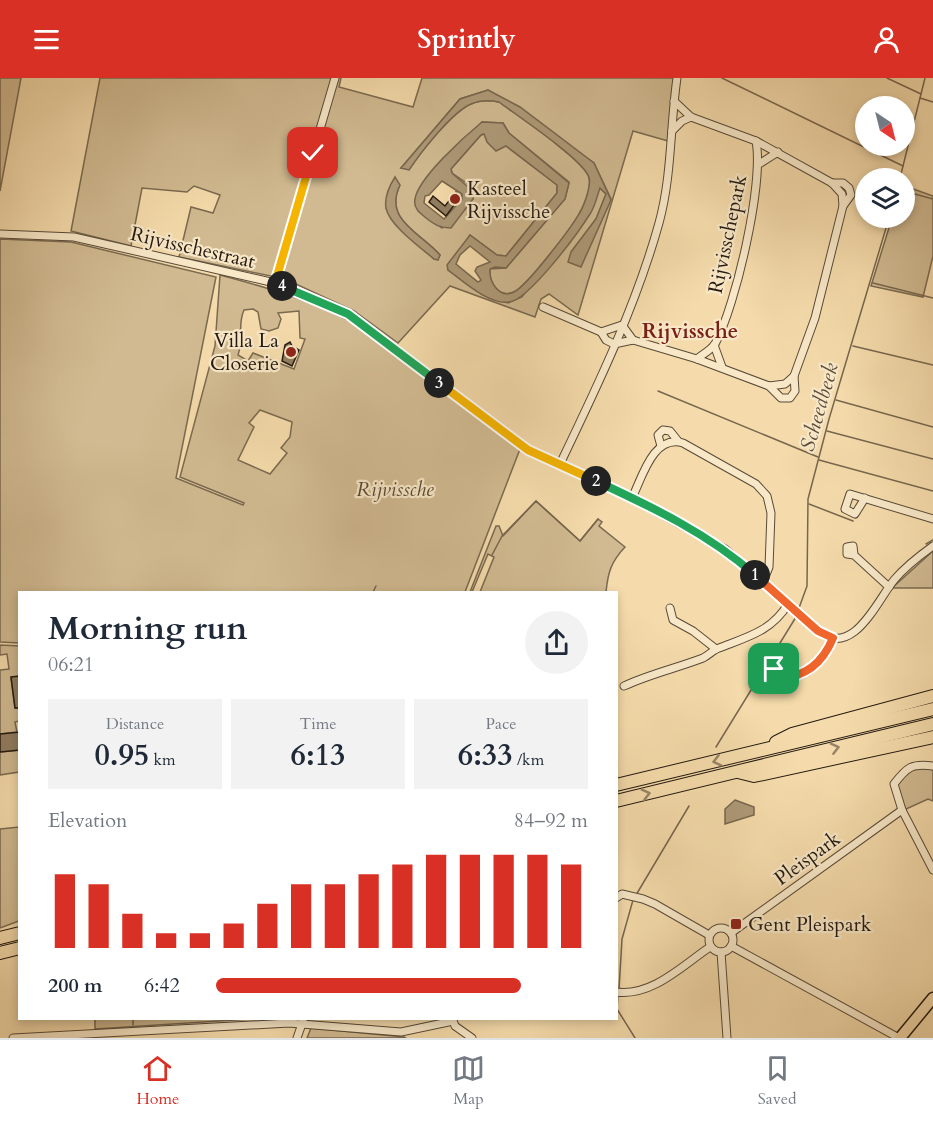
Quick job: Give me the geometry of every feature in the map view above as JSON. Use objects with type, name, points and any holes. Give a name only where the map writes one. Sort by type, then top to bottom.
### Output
[{"type":"highway","points":[[759,751],[792,734],[933,696]]},
{"type":"highway","points":[[618,786],[933,709]]},
{"type":"highway","points":[[618,801],[933,724]]},
{"type":"highway","points":[[737,772],[754,776],[933,737]]},
{"type":"highway","points":[[0,938],[18,934]]},
{"type":"highway","points":[[0,953],[18,948]]},
{"type":"main road","points":[[899,1038],[933,998]]},
{"type":"main road","points":[[907,1038],[933,1007]]},
{"type":"street","points":[[275,283],[335,78]]},
{"type":"street","points":[[560,464],[622,325],[645,267],[659,222],[672,131],[676,78]]},
{"type":"street","points":[[674,101],[691,117],[756,141],[778,152],[832,183],[842,194],[843,206],[823,289],[794,376],[795,391],[787,400],[781,398],[769,386]]},
{"type":"street","points":[[672,131],[682,121],[691,117]]},
{"type":"street","name":"Rijvisschepark","points":[[714,345],[742,258],[759,164],[756,141]]},
{"type":"street","name":"Rijvisschepark","points":[[759,164],[778,152]]},
{"type":"street","name":"Rijvisschestraat","points":[[0,234],[63,235],[275,283],[348,314],[524,447],[632,498],[725,549],[823,635],[833,638]]},
{"type":"street","points":[[543,307],[601,332],[606,340],[614,344],[633,340],[722,367],[769,386],[780,386],[794,376]]},
{"type":"street","points":[[601,332],[622,325]]},
{"type":"street","points":[[622,325],[633,340]]},
{"type":"street","points":[[697,359],[714,345],[722,367]]},
{"type":"street","points":[[661,446],[658,435],[663,430],[670,431],[678,441],[756,484],[767,496],[771,513],[769,567],[763,582]]},
{"type":"street","points":[[632,498],[655,453],[661,446],[678,441]]},
{"type":"street","points":[[864,498],[933,519]]},
{"type":"street","points":[[796,675],[808,672],[830,646],[833,638],[850,635],[860,628],[889,587],[911,563],[933,546]]},
{"type":"street","points":[[854,555],[889,587]]},
{"type":"street","points":[[624,686],[655,672],[703,658],[716,649],[747,639],[766,628],[782,614],[788,604]]},
{"type":"street","points":[[670,608],[674,620],[716,649]]},
{"type":"street","points":[[933,766],[918,764],[904,770],[894,784],[902,810],[933,870]]},
{"type":"street","name":"Pleispark","points":[[731,933],[902,810]]},
{"type":"street","points":[[618,897],[622,894],[655,904],[709,935]]},
{"type":"street","points":[[710,947],[709,935],[714,929],[720,927],[731,933],[731,946]]},
{"type":"street","points":[[721,952],[731,946]]},
{"type":"street","points":[[731,946],[899,1038]]},
{"type":"street","points":[[710,947],[721,952]]},
{"type":"street","points":[[620,992],[646,988],[710,947]]},
{"type":"street","points":[[721,952],[727,1038]]},
{"type":"street","points":[[13,1038],[303,1021],[401,1032],[452,1020],[461,1031],[472,1038]]},
{"type":"street","points":[[297,1038],[303,1021]]},
{"type":"green space","points":[[0,78],[21,78],[0,191]]},
{"type":"green space","points":[[100,78],[341,78],[339,87],[413,107],[422,78],[674,78],[668,141],[633,131],[578,315],[549,294],[541,299],[535,317],[450,286],[398,343],[354,311],[285,279],[179,257],[191,207],[213,213],[220,195],[194,186],[187,192],[142,188],[131,246],[71,231]],"holes":[[[488,90],[594,163],[611,199],[596,219],[606,194],[600,188],[522,297],[508,303],[483,295],[448,270],[470,235],[497,255],[506,256],[557,193],[557,185],[506,146],[484,134],[451,169],[452,173],[468,184],[473,199],[442,228],[418,211],[426,180],[482,122],[503,123],[509,133],[569,182],[565,199],[506,268],[490,269],[493,284],[499,291],[508,294],[520,288],[529,279],[579,214],[589,189],[588,175],[582,167],[547,137],[499,102],[481,101],[463,108],[437,133],[409,169],[401,168],[460,99]],[[400,185],[396,197],[396,208],[400,217],[440,255],[438,259],[434,259],[395,223],[386,208]]]},
{"type":"green space","points":[[915,190],[933,196],[933,256],[923,297],[871,286],[889,228],[915,228]]},
{"type":"green space","name":"Rijvissche","points":[[0,239],[71,242],[216,277],[176,478],[243,505],[244,503],[180,477],[215,346],[220,275],[289,295],[354,323],[520,449],[465,591],[18,591],[18,643],[0,642]],"holes":[[[253,309],[258,312],[261,329],[269,331],[278,328],[281,319],[278,313],[299,311],[300,338],[305,339],[294,369],[253,353],[248,361],[238,355],[244,310]],[[260,410],[292,422],[290,437],[281,448],[287,453],[270,474],[238,460],[254,427],[249,423]]]},
{"type":"green space","points":[[536,501],[580,541],[598,519],[602,522],[599,526],[625,547],[611,568],[606,591],[480,591],[494,557],[488,554],[472,591],[470,591],[496,526],[499,526],[503,536]]},
{"type":"green space","points":[[933,551],[933,588],[892,588]]},
{"type":"green space","points":[[0,645],[18,646],[18,676],[11,678],[15,708],[18,708],[18,721],[15,722],[17,732],[0,734],[0,670],[9,669],[7,654],[0,655]]},
{"type":"green space","points":[[18,750],[18,772],[0,775],[0,752]]},
{"type":"green space","points":[[919,766],[933,768],[933,801],[928,799],[904,810],[897,785],[905,773]]},
{"type":"green space","points":[[18,827],[18,921],[0,928],[0,829]]},
{"type":"green space","points":[[95,1020],[234,1020],[95,1029]]},
{"type":"green space","points":[[311,1028],[404,1037],[406,1038],[307,1038]]},
{"type":"shaded area","points":[[488,90],[520,107],[594,163],[611,200],[581,267],[568,262],[571,252],[596,219],[606,194],[600,188],[592,211],[564,250],[528,290],[509,302],[493,300],[485,296],[448,270],[447,265],[470,235],[497,255],[506,256],[557,193],[557,185],[506,146],[496,151],[487,142],[484,134],[451,169],[452,173],[474,192],[473,199],[451,228],[435,224],[416,208],[415,199],[424,180],[443,158],[482,122],[503,123],[509,133],[569,183],[565,199],[506,268],[490,269],[491,279],[496,288],[509,294],[529,279],[574,221],[589,189],[589,179],[573,158],[547,137],[499,102],[489,101],[481,101],[463,108],[437,133],[409,170],[401,168],[460,99]],"holes":[[[442,181],[462,194],[462,199],[444,219],[424,203],[425,196],[429,195]],[[470,246],[490,262],[477,267],[475,271],[481,280],[478,282],[456,264],[460,255]]]},
{"type":"shaded area","points":[[395,177],[400,185],[396,197],[396,208],[400,217],[440,255],[438,260],[406,236],[388,215],[386,200],[389,187]]},
{"type":"shaded area","points":[[735,800],[754,807],[754,815],[725,824],[725,809]]},
{"type":"building","name":"Kasteel Rijvissche","points":[[456,192],[461,196],[446,216],[429,202],[433,196],[445,206]]},
{"type":"building","name":"Villa La Closerie","points":[[290,342],[299,350],[292,366],[282,361],[285,345]]},
{"type":"building","points":[[18,676],[18,708],[15,708],[11,677]]},
{"type":"building","points":[[18,732],[18,750],[0,752],[0,734]]},
{"type":"waterway","points":[[722,78],[903,166]]},
{"type":"waterway","points":[[887,78],[921,94]]},
{"type":"waterway","name":"Scheedbeek","points":[[902,168],[925,78]]},
{"type":"waterway","points":[[920,98],[933,102]]},
{"type":"waterway","points":[[915,194],[933,199]]},
{"type":"waterway","name":"Scheedbeek","points":[[799,608],[807,586],[808,499],[829,419],[886,228]]},
{"type":"waterway","points":[[873,283],[933,298]]},
{"type":"waterway","points":[[853,346],[933,365]]},
{"type":"waterway","points":[[658,391],[818,457]]},
{"type":"waterway","points":[[836,400],[933,427]]},
{"type":"waterway","points":[[827,431],[933,459]]},
{"type":"waterway","points":[[819,460],[933,491]]},
{"type":"waterway","points":[[492,555],[502,536],[536,501],[580,541],[598,519]]},
{"type":"waterway","points":[[809,504],[853,521]]},
{"type":"waterway","points":[[926,544],[933,540]]},
{"type":"waterway","points":[[374,591],[376,586]]},
{"type":"waterway","name":"Scheedbeek","points":[[716,747],[796,617]]},
{"type":"waterway","name":"Scheedbeek","points":[[636,895],[689,806]]},
{"type":"waterway","name":"Scheedbeek","points":[[619,989],[622,939],[633,900]]},
{"type":"waterway","name":"Scheedbeek","points":[[618,1011],[635,1038]]},
{"type":"waterway","points":[[133,1020],[133,1025]]},
{"type":"place","name":"Kasteel Rijvissche","points":[[455,199]]},
{"type":"place","name":"Villa La Closerie","points":[[291,352]]},
{"type":"place","name":"Gent Pleispark","points":[[736,924]]},
{"type":"district","name":"Rijvissche","points":[[690,331]]},
{"type":"route","points":[[313,153],[275,283],[348,314],[528,450],[632,498],[725,549],[818,631],[833,638],[830,646],[808,672],[780,678],[776,676],[774,669]]}]
